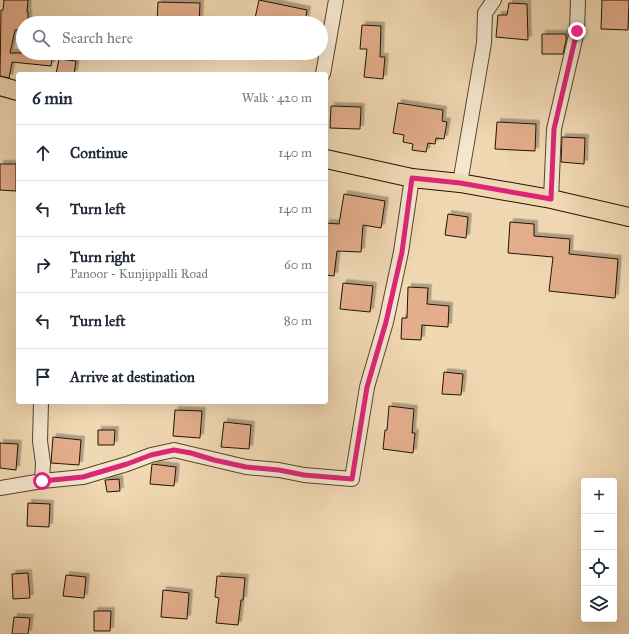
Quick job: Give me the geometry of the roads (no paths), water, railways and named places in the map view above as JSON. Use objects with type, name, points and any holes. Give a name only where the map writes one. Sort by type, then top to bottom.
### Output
[{"type":"main road","points":[[0,86],[16,90]]},
{"type":"main road","points":[[328,159],[412,178],[460,183],[551,199],[629,217]]},
{"type":"street","points":[[328,49],[336,0]]},
{"type":"street","points":[[460,183],[484,43],[485,13],[494,0]]},
{"type":"street","points":[[551,199],[554,129],[577,31],[578,0]]},
{"type":"street","points":[[324,72],[326,60]]},
{"type":"street","points":[[0,488],[42,481],[83,477],[151,455],[174,450],[246,467],[279,470],[304,475],[352,479],[367,387],[386,322],[402,252],[412,178]]},
{"type":"street","points":[[41,404],[40,441],[43,463],[42,481]]}]
